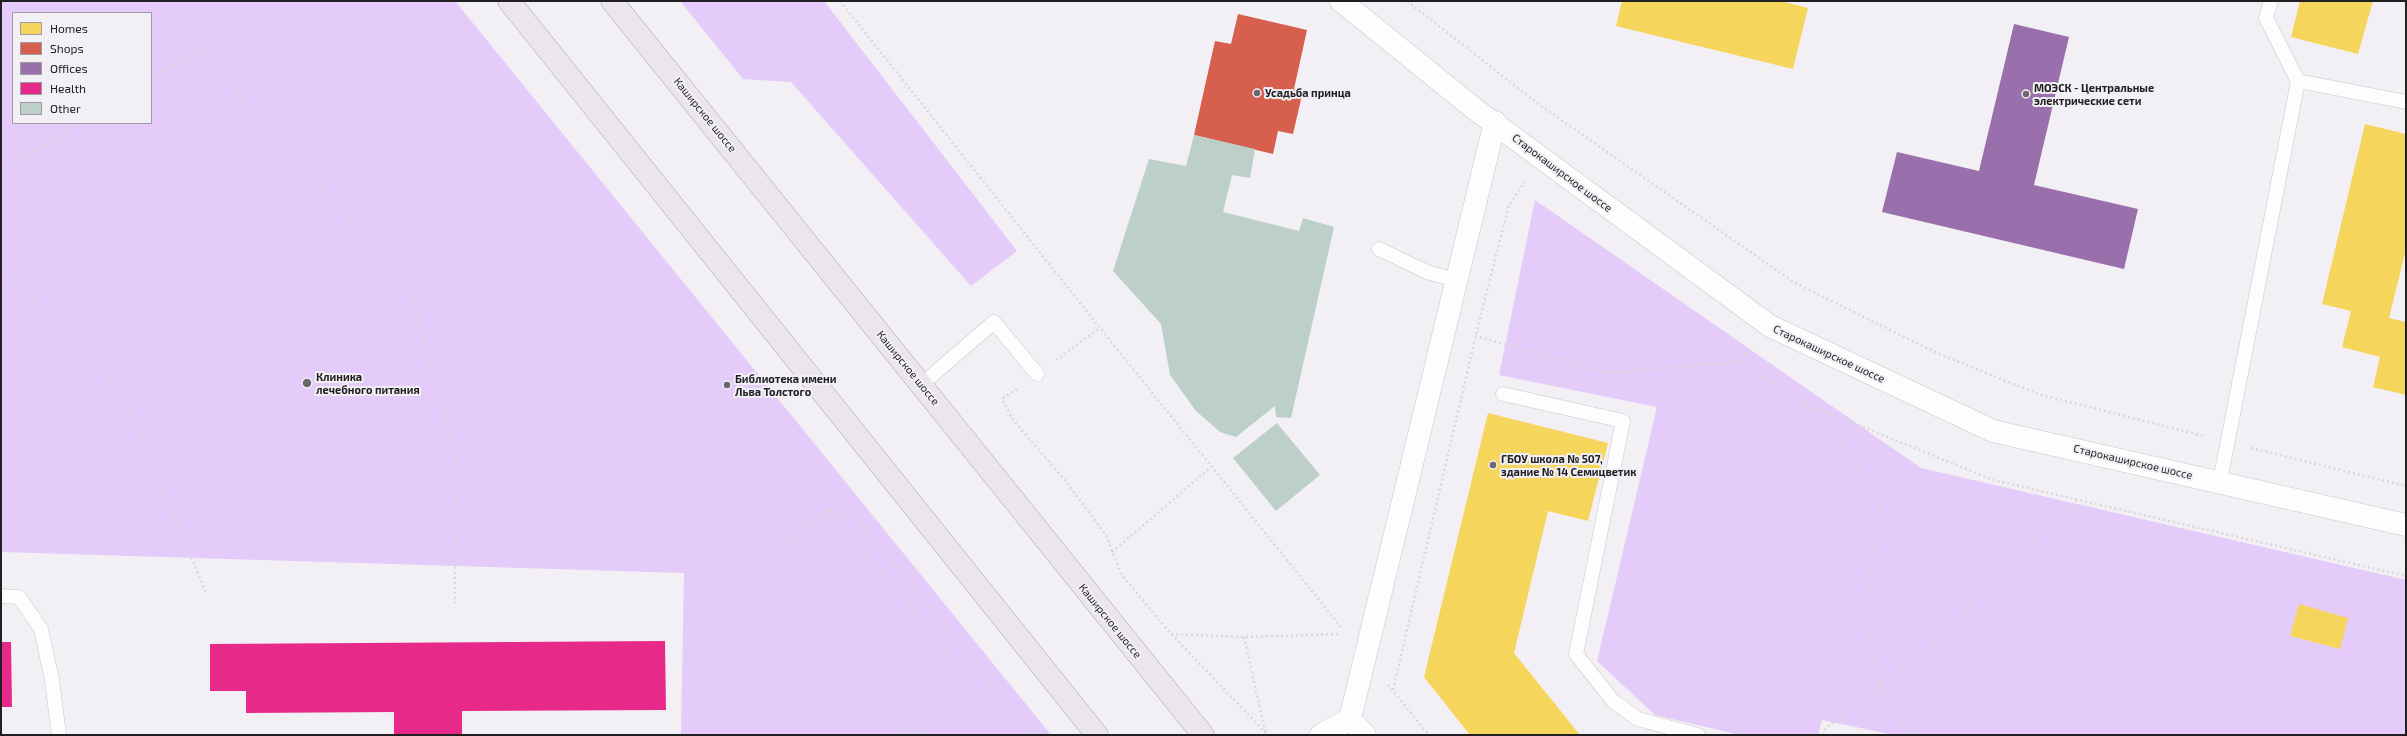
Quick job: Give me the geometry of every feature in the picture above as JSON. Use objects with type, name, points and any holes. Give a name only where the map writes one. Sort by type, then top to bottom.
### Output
[{"type":"main road","points":[[509,1],[1097,735]]},
{"type":"main road","name":"Каширское шоссе","points":[[612,1],[922,384],[1203,735]]},
{"type":"street","name":"Старокаширское шоссе","points":[[1341,1],[1476,110],[1495,122],[1542,159],[1770,326],[1993,431],[2220,481],[2406,525]]},
{"type":"street","points":[[1321,735],[1350,719],[1455,280],[1495,122]]},
{"type":"street","points":[[1350,719],[1365,735]]},
{"type":"lane","points":[[2220,481],[2298,81],[2266,18],[2272,1]]},
{"type":"lane","points":[[2298,81],[2406,102]]},
{"type":"lane","points":[[1379,249],[1427,272],[1455,280]]},
{"type":"lane","points":[[922,384],[994,322],[1037,374]]},
{"type":"lane","points":[[1503,394],[1623,421],[1576,654],[1613,701],[1638,719],[1698,735]]},
{"type":"lane","points":[[1,596],[19,597],[41,629],[52,680],[58,735]]},
{"type":"path","points":[[840,1],[1211,467],[1429,735]]},
{"type":"path","points":[[1407,1],[1537,103],[1795,282],[1937,353],[2038,394],[2406,486]]},
{"type":"path","points":[[152,78],[200,49],[409,287],[455,452],[455,603]]},
{"type":"path","points":[[1,172],[78,124]]},
{"type":"path","points":[[1393,691],[1475,336],[1509,205],[1542,159]]},
{"type":"path","points":[[1,265],[123,394],[208,595]]},
{"type":"path","points":[[1475,336],[1609,373],[1739,362],[1804,403],[1993,480],[2406,576]]},
{"type":"path","points":[[1804,403],[1854,456],[1880,506],[1864,619],[1880,683],[1908,735]]},
{"type":"path","points":[[1013,420],[1064,479],[1106,535],[1120,574],[1171,634],[1266,734]]},
{"type":"path","points":[[1112,552],[1211,467]]},
{"type":"path","points":[[1823,735],[1826,728],[1880,683],[1939,639],[2008,565],[2078,500]]},
{"type":"path","points":[[766,559],[828,510]]},
{"type":"path","points":[[828,510],[909,603],[952,657]]},
{"type":"path","points":[[828,510],[860,522],[1032,735]]},
{"type":"path","points":[[1171,634],[1244,637],[1347,634]]},
{"type":"path","points":[[1244,637],[1266,734]]},
{"type":"path","points":[[897,719],[915,735]]},
{"type":"shaded area","name":"Клиника лечебного питания","points":[[1,1],[455,1],[1051,735],[681,735],[684,573],[1,552]]},
{"type":"shaded area","points":[[680,1],[824,1],[1017,251],[971,286],[791,82],[743,79]]},
{"type":"shaded area","points":[[1535,200],[1921,468],[2406,580],[2406,735],[1894,735],[1822,720],[1818,735],[1740,735],[1655,715],[1597,661],[1657,407],[1499,375]]},
{"type":"building: Homes","points":[[1622,1],[1781,1],[1808,8],[1793,69],[1616,26]]},
{"type":"building: Homes","points":[[2300,1],[2373,1],[2358,54],[2291,37]]},
{"type":"building: Homes","points":[[2365,124],[2406,134],[2406,249],[2389,318],[2406,322],[2406,395],[2373,387],[2380,357],[2342,347],[2351,311],[2322,304]]},
{"type":"building: Homes","points":[[1488,413],[1608,443],[1588,521],[1548,511],[1514,653],[1580,735],[1470,735],[1424,677]]},
{"type":"building: Homes","points":[[2299,604],[2348,618],[2340,649],[2290,636]]},
{"type":"building: Shops","points":[[1238,14],[1307,30],[1294,89],[1303,91],[1293,134],[1278,131],[1273,154],[1194,135],[1215,41],[1231,44]]},
{"type":"building: Offices","name":"МОЭСК - Центральные электрические сети","points":[[2014,24],[2069,37],[2034,185],[2138,209],[2124,269],[1882,212],[1897,152],[1979,171]]},
{"type":"building: Health","points":[[665,641],[666,710],[462,711],[462,735],[394,735],[394,712],[246,713],[246,691],[210,691],[210,644]]},
{"type":"building: Health","points":[[1,642],[11,642],[12,707],[1,707]]},
{"type":"building: Other","points":[[1194,135],[1255,149],[1250,178],[1232,175],[1223,212],[1299,231],[1303,218],[1334,227],[1291,418],[1276,417],[1275,406],[1236,437],[1220,432],[1196,411],[1170,375],[1161,324],[1113,271],[1149,159],[1186,166]]},
{"type":"building: Other","points":[[1277,423],[1320,475],[1276,511],[1233,458]]},
{"type":"place","name":"Усадьба принца","points":[[1257,93]]},
{"type":"place","name":"МОЭСК - Центральные электрические сети","points":[[2026,94]]},
{"type":"place","name":"Клиника лечебного питания","points":[[307,383]]},
{"type":"place","name":"Библиотека имени Льва Толстого","points":[[727,385]]},
{"type":"place","name":"ГБОУ школа № 507, здание № 14 Семицветик","points":[[1493,465]]}]
